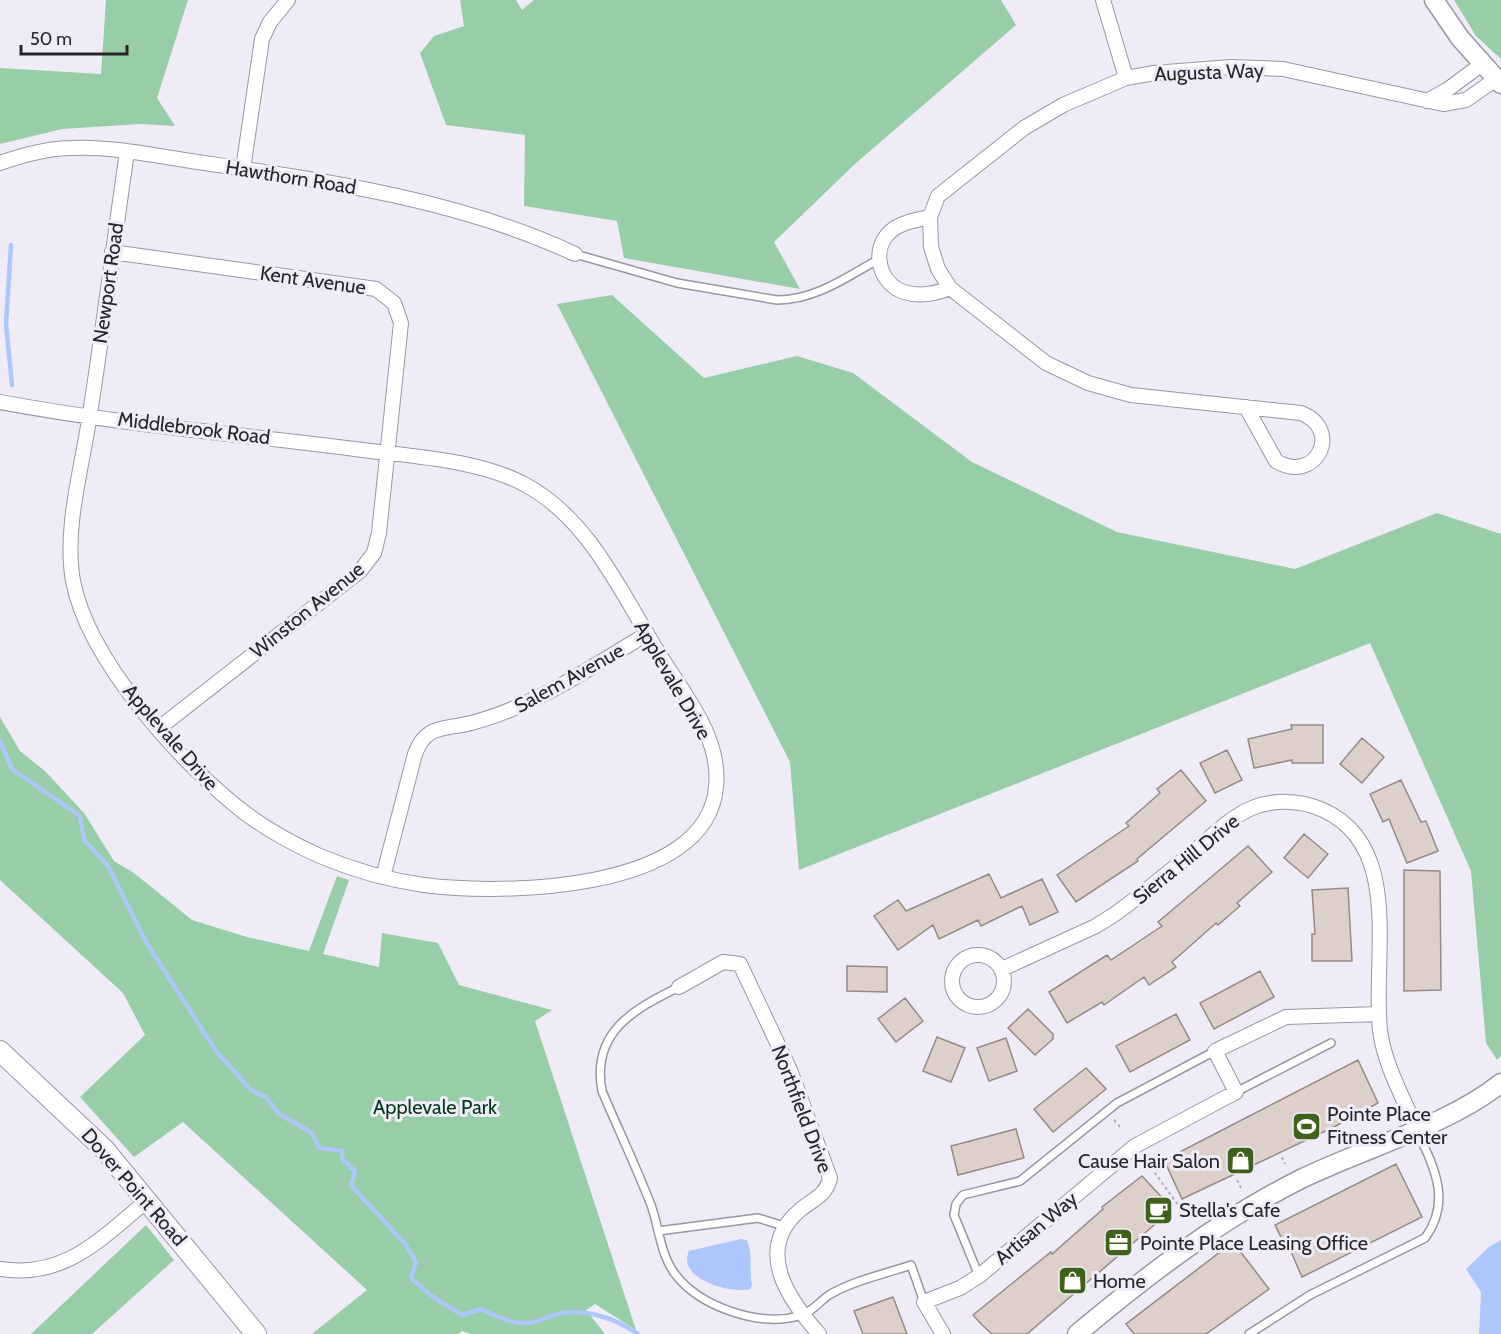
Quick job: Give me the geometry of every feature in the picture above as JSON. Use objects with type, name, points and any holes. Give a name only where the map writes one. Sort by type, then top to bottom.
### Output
[{"type":"main road","name":"Dover Point Road","points":[[0,1051],[104,1149],[256,1334]]},
{"type":"street","points":[[243,169],[262,39],[270,22],[288,0]]},
{"type":"street","points":[[1103,0],[1126,78]]},
{"type":"street","points":[[1434,0],[1460,38],[1498,82]]},
{"type":"street","points":[[1426,101],[1447,90],[1482,64]]},
{"type":"street","name":"Augusta Way","points":[[1246,407],[1276,460],[1292,467],[1309,463],[1316,458],[1323,440],[1317,422],[1310,416],[1301,413],[1246,407],[1131,395],[1088,383],[1046,363],[950,288],[938,269],[931,247],[930,217],[938,196],[945,188],[1024,128],[1063,105],[1126,78],[1231,66],[1283,69],[1426,101],[1456,104],[1498,82]]},
{"type":"street","name":"Hawthorn Road","points":[[0,162],[55,149],[98,148],[340,184],[405,199],[538,236],[575,254]]},
{"type":"street","name":"Newport Road","points":[[90,415],[127,152]]},
{"type":"street","points":[[930,217],[900,225],[890,232],[883,242],[879,259],[884,277],[903,292],[920,295],[950,288]]},
{"type":"street","name":"Kent Avenue","points":[[112,252],[364,286],[387,295],[399,313],[401,333],[388,453]]},
{"type":"street","name":"Middlebrook Road","points":[[0,402],[388,453]]},
{"type":"street","name":"Applevale Drive","points":[[90,415],[72,529],[73,579],[80,609],[91,633],[128,690],[159,728],[218,791],[268,829],[325,858],[383,877],[422,885],[473,889],[526,888],[573,883],[636,867],[666,856],[696,835],[713,806],[717,771],[713,753],[701,721],[594,546],[564,513],[537,491],[490,471],[388,453]]},
{"type":"street","name":"Winston Avenue","points":[[159,728],[368,563],[380,533],[388,453]]},
{"type":"street","name":"Salem Avenue","points":[[383,877],[414,754],[421,739],[437,729],[470,724],[533,700],[647,634]]},
{"type":"street","name":"Sierra Hill Drive","points":[[1002,969],[1095,926],[1115,914],[1239,815],[1264,804],[1292,802],[1319,808],[1338,818],[1353,832],[1369,855],[1376,882],[1379,1014],[1389,1064],[1416,1128]]},
{"type":"street","name":"Northfield Drive","points":[[679,987],[723,962],[740,964],[790,1070],[830,1178],[824,1194],[800,1211],[787,1227],[779,1249],[779,1273],[788,1295],[819,1334]]},
{"type":"street","points":[[1236,1092],[1215,1051],[1286,1017],[1379,1014]]},
{"type":"street","points":[[1077,1334],[1124,1294],[1238,1214],[1302,1178],[1476,1101],[1501,1083]]},
{"type":"street","name":"Artisan Way","points":[[924,1302],[960,1288],[980,1275],[1135,1146],[1236,1092]]},
{"type":"street","points":[[0,1269],[39,1271],[68,1262],[148,1200]]},
{"type":"street","points":[[924,1302],[943,1334]]},
{"type":"lane","points":[[575,254],[677,283],[777,300],[794,299],[819,292],[879,259]]},
{"type":"lane","points":[[679,987],[646,1003],[620,1024],[605,1047],[599,1077],[602,1091],[651,1206],[667,1261],[675,1274],[701,1296],[719,1306],[752,1315],[784,1319],[803,1315],[837,1292],[911,1265],[924,1302]]},
{"type":"lane","points":[[1236,1092],[1331,1042]]},
{"type":"lane","points":[[980,1275],[954,1215],[956,1204],[963,1195],[1020,1181],[1125,1098],[1215,1051]]},
{"type":"lane","points":[[1249,1334],[1310,1295],[1425,1238],[1434,1225],[1440,1195],[1433,1165],[1416,1128]]},
{"type":"lane","points":[[658,1232],[758,1218],[787,1227]]},
{"type":"path","points":[[1119,1126],[1122,1129]]},
{"type":"path","points":[[1141,1155],[1186,1216]]},
{"type":"path","points":[[1282,1157],[1285,1164]]},
{"type":"path","points":[[1237,1180],[1241,1188]]},
{"type":"path","points":[[1091,1285],[1096,1291]]},
{"type":"green space","points":[[106,0],[188,0],[157,98],[175,126],[140,124],[62,129],[0,144],[0,68],[101,74]]},
{"type":"green space","points":[[460,0],[516,0],[522,10],[534,0],[1001,0],[1016,25],[855,164],[774,242],[800,289],[624,258],[617,221],[524,206],[525,135],[446,125],[420,53],[434,36],[464,26]]},
{"type":"green space","points":[[1454,0],[1501,0],[1501,59],[1476,36]]},
{"type":"green space","points":[[612,295],[704,378],[797,356],[853,373],[972,462],[1117,532],[1295,569],[1437,513],[1501,534],[1501,1056],[1497,1060],[1486,1043],[1471,871],[1370,643],[799,870],[790,762],[557,304]]},
{"type":"green space","name":"Applevale Park","points":[[0,717],[20,751],[45,771],[84,813],[114,861],[134,873],[192,920],[247,937],[309,951],[337,876],[349,880],[323,954],[379,967],[382,933],[438,943],[459,985],[552,1010],[535,1021],[636,1330],[595,1304],[586,1310],[605,1334],[471,1334],[462,1331],[458,1334],[312,1334],[367,1290],[183,1122],[134,1157],[80,1097],[145,1035],[123,993],[0,880]]},
{"type":"green space","points":[[146,1225],[174,1260],[92,1334],[31,1334]]},
{"type":"water","points":[[741,1239],[747,1240],[750,1251],[752,1285],[750,1289],[719,1287],[698,1277],[690,1269],[687,1261],[689,1251]]},
{"type":"water","points":[[1501,1240],[1501,1334],[1479,1334],[1481,1292],[1466,1269],[1489,1247]]},
{"type":"building","points":[[1291,725],[1323,725],[1323,763],[1292,763],[1292,760],[1254,768],[1248,739],[1292,729]]},
{"type":"building","points":[[1362,738],[1384,757],[1362,783],[1340,764]]},
{"type":"building","points":[[1227,750],[1242,780],[1215,793],[1200,763]]},
{"type":"building","points":[[1181,770],[1206,801],[1137,859],[1138,861],[1076,902],[1057,875],[1129,826],[1126,823],[1160,793],[1157,789]]},
{"type":"building","points":[[1401,780],[1421,822],[1426,821],[1438,851],[1407,863],[1389,819],[1383,822],[1370,794]]},
{"type":"building","points":[[1304,834],[1328,854],[1308,878],[1284,858]]},
{"type":"building","points":[[1248,846],[1272,872],[1237,903],[1240,906],[1218,925],[1216,923],[1172,962],[1176,967],[1149,985],[1144,977],[1104,1005],[1102,1002],[1067,1023],[1049,992],[1107,955],[1111,960],[1162,926],[1158,922]]},
{"type":"building","points":[[1404,870],[1440,871],[1441,990],[1404,991]]},
{"type":"building","points":[[989,874],[1001,898],[1042,879],[1058,912],[1030,925],[1022,906],[981,926],[978,920],[939,939],[933,925],[898,950],[874,916],[898,900],[906,911]]},
{"type":"building","points":[[1348,888],[1352,961],[1312,961],[1312,934],[1315,934],[1312,890]]},
{"type":"building","points":[[847,966],[887,967],[887,992],[847,991]]},
{"type":"building","points":[[1260,971],[1274,997],[1214,1029],[1200,1003]]},
{"type":"building","points":[[905,998],[923,1021],[896,1042],[878,1019]]},
{"type":"building","points":[[1028,1009],[1053,1034],[1053,1039],[1035,1055],[1008,1028]]},
{"type":"building","points":[[1176,1014],[1190,1040],[1130,1072],[1116,1046]]},
{"type":"building","points":[[937,1037],[965,1048],[951,1082],[923,1071]]},
{"type":"building","points":[[1006,1038],[1017,1071],[989,1081],[977,1048]]},
{"type":"building","points":[[1358,1060],[1378,1103],[1336,1126],[1182,1199],[1164,1160]]},
{"type":"building","points":[[1086,1068],[1106,1089],[1053,1132],[1034,1109]]},
{"type":"building","points":[[1016,1129],[1024,1158],[958,1175],[951,1146]]},
{"type":"building","points":[[1396,1164],[1422,1217],[1302,1277],[1286,1240],[1283,1241],[1275,1225]]},
{"type":"building","points":[[1142,1176],[1169,1205],[1167,1206],[1170,1209],[1027,1334],[992,1334],[973,1315],[1051,1252],[1052,1254],[1103,1209],[1102,1207]]},
{"type":"building","points":[[1233,1242],[1269,1289],[1206,1334],[1134,1334],[1126,1324]]},
{"type":"building","points":[[893,1297],[907,1334],[863,1334],[854,1311]]},
{"type":"waterway","points":[[11,245],[6,324],[12,385]]},
{"type":"waterway","points":[[0,741],[12,769],[80,816],[84,840],[108,866],[146,942],[216,1051],[251,1090],[266,1097],[279,1114],[312,1133],[319,1148],[342,1151],[342,1159],[355,1171],[351,1185],[405,1244],[416,1262],[411,1278],[433,1297],[462,1315],[481,1309],[506,1320],[526,1323],[567,1312],[589,1313],[610,1319],[638,1334]]},
{"type":"place","name":"Pointe Place Fitness Center","points":[[1306,1126]]},
{"type":"place","name":"Cause Hair Salon","points":[[1241,1161]]},
{"type":"place","name":"Stella's Cafe","points":[[1158,1210]]},
{"type":"place","name":"Pointe Place Leasing Office","points":[[1119,1243]]},
{"type":"place","name":"Home","points":[[1072,1281]]}]
